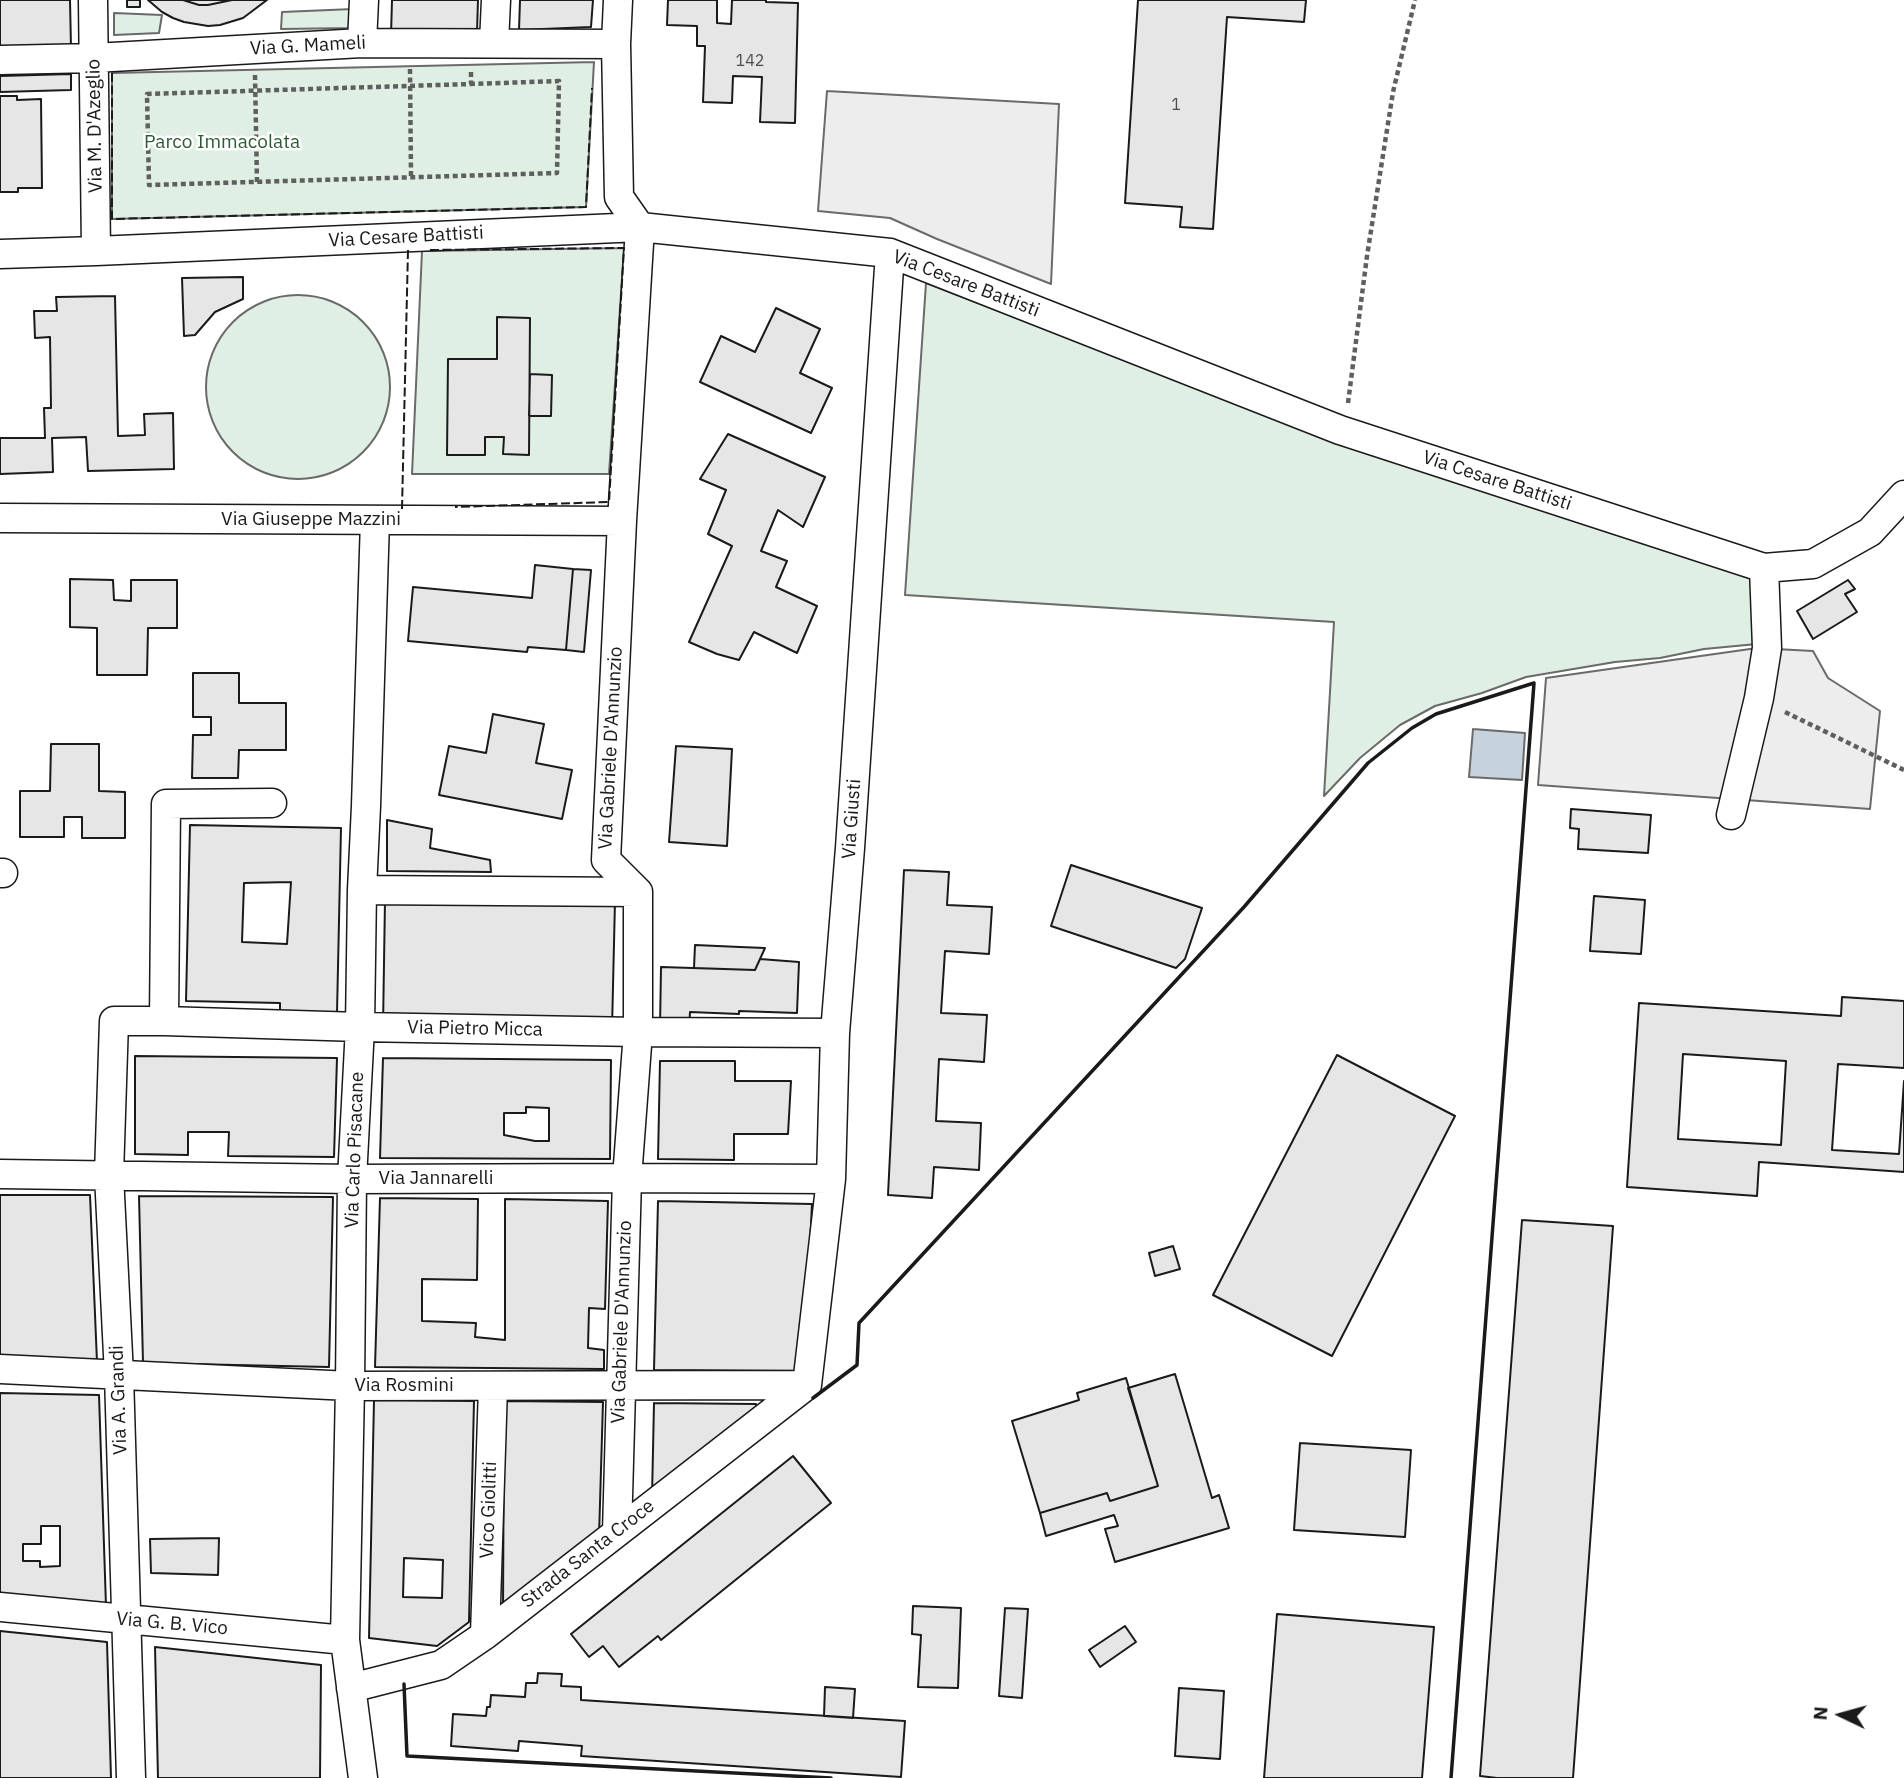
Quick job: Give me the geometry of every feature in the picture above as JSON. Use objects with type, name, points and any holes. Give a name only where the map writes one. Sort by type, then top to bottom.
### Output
[{"type":"street","name":"Via M. D'Azeglio","points":[[93,0],[96,251]]},
{"type":"street","points":[[362,43],[364,0]]},
{"type":"street","points":[[482,43],[496,0]]},
{"type":"street","points":[[618,0],[616,44],[619,197],[640,227]]},
{"type":"street","name":"Via G. Mameli","points":[[0,60],[94,58],[362,43],[616,44]]},
{"type":"street","name":"Via Cesare Battisti","points":[[0,254],[640,227],[890,253],[1340,430],[1764,568]]},
{"type":"street","name":"Via Gabriele D'Annunzio","points":[[617,1532],[627,1178],[638,1032],[638,892],[606,860],[622,522],[640,227]]},
{"type":"street","name":"Via Giusti","points":[[807,1385],[831,1180],[835,1033],[890,253]]},
{"type":"street","points":[[1731,815],[1759,698],[1767,648],[1764,568],[1813,564],[1870,532],[1904,495]]},
{"type":"street","name":"Via Giuseppe Mazzini","points":[[0,518],[622,522]]},
{"type":"street","name":"Via Carlo Pisacane","points":[[363,1778],[345,1640],[352,1179],[360,1027],[375,520]]},
{"type":"street","points":[[163,1021],[166,804],[272,803]]},
{"type":"street","points":[[362,890],[638,892]]},
{"type":"street","name":"Via Pietro Micca","points":[[114,1021],[638,1032],[835,1033]]},
{"type":"street","name":"Via A. Grandi","points":[[114,1021],[109,1175],[119,1375],[131,1778]]},
{"type":"street","name":"Via Jannarelli","points":[[0,1174],[352,1179],[831,1180]]},
{"type":"street","name":"Via Rosmini","points":[[0,1369],[350,1386],[807,1385]]},
{"type":"street","name":"Strada Santa Croce","points":[[351,1688],[441,1665],[485,1635],[807,1385]]},
{"type":"street","name":"Vico Giolitti","points":[[485,1635],[493,1386]]},
{"type":"street","name":"Via G. B. Vico","points":[[0,1608],[345,1640]]},
{"type":"path","points":[[1340,430],[1350,396],[1367,256],[1393,92],[1415,0]]},
{"type":"path","points":[[408,43],[411,177]]},
{"type":"path","points":[[471,84],[482,43]]},
{"type":"path","points":[[559,81],[557,173],[149,185],[147,94],[471,84],[559,81]]},
{"type":"path","points":[[255,92],[257,183]]},
{"type":"path","points":[[1759,698],[1904,770]]},
{"type":"green space","points":[[353,9],[353,28],[281,29],[282,12]]},
{"type":"green space","points":[[114,13],[162,15],[159,33],[114,35]]},
{"type":"green space","name":"Parco Immacolata","points":[[594,62],[586,207],[112,219],[112,73]]},
{"type":"green space","points":[[624,248],[609,474],[412,474],[422,251]]},
{"type":"green space","points":[[926,283],[1339,442],[1753,574],[1757,644],[1704,649],[1526,677],[1435,706],[1400,725],[1360,758],[1324,796],[1334,622],[905,595]]},
{"type":"green space","points":[[298,295],[333,302],[349,310],[363,322],[375,336],[383,352],[390,387],[383,422],[375,438],[363,452],[349,464],[333,472],[298,479],[263,472],[247,464],[233,452],[221,438],[213,422],[206,387],[213,352],[221,336],[233,322],[247,310],[263,302]]},
{"type":"shaded area","points":[[827,91],[1059,104],[1051,284],[890,218],[818,211]]},
{"type":"shaded area","points":[[1757,648],[1813,651],[1828,678],[1880,711],[1870,809],[1538,785],[1546,678]]},
{"type":"shaded area","points":[[1473,729],[1525,733],[1522,780],[1469,777]]},
{"type":"building","points":[[0,0],[70,0],[71,48],[0,50]]},
{"type":"building","points":[[127,0],[140,0],[140,7],[127,7]]},
{"type":"building","points":[[148,0],[183,0],[208,5],[232,0],[267,0],[243,18],[208,26],[173,18]]},
{"type":"building","points":[[183,0],[232,0],[199,5]]},
{"type":"building","points":[[392,0],[478,0],[477,32],[391,35]]},
{"type":"building","points":[[520,0],[593,0],[591,27],[519,30]]},
{"type":"building","points":[[668,0],[717,0],[717,23],[731,24],[732,0],[798,3],[795,123],[760,122],[762,77],[733,76],[732,103],[703,102],[705,46],[697,46],[697,26],[667,25]]},
{"type":"building","points":[[1138,0],[1306,0],[1304,22],[1227,17],[1213,229],[1180,227],[1182,207],[1125,203]]},
{"type":"building","points":[[71,74],[71,90],[0,92],[0,76]]},
{"type":"building","points":[[0,96],[17,96],[17,100],[41,99],[42,188],[18,188],[18,192],[0,192]]},
{"type":"building","points":[[243,277],[243,299],[215,312],[195,335],[184,336],[182,278]]},
{"type":"building","points":[[115,296],[118,436],[145,435],[144,414],[173,413],[174,469],[88,471],[86,437],[52,438],[53,472],[0,474],[0,438],[45,438],[44,408],[51,408],[50,337],[35,338],[34,311],[57,311],[56,297]]},
{"type":"building","points":[[776,308],[820,329],[800,373],[832,388],[811,433],[700,382],[721,336],[755,352]]},
{"type":"building","points":[[497,317],[530,318],[529,455],[503,454],[504,437],[485,437],[485,455],[447,455],[448,359],[497,359]]},
{"type":"building","points":[[530,374],[552,375],[551,416],[529,416]]},
{"type":"building","points":[[728,434],[825,477],[803,527],[778,510],[761,551],[787,561],[776,587],[817,606],[797,653],[754,632],[739,660],[689,642],[732,546],[708,534],[726,490],[700,479]]},
{"type":"building","points":[[535,565],[573,569],[566,650],[528,647],[527,652],[408,641],[413,587],[532,598]]},
{"type":"building","points":[[573,569],[591,570],[584,652],[566,650]]},
{"type":"building","points":[[70,579],[113,580],[114,600],[131,601],[131,580],[177,580],[177,628],[148,628],[147,675],[97,675],[97,628],[70,627]]},
{"type":"building","points":[[1848,580],[1855,589],[1845,594],[1857,612],[1813,639],[1797,611]]},
{"type":"building","points":[[193,673],[239,673],[239,703],[286,703],[286,750],[239,750],[238,778],[192,778],[193,735],[211,735],[211,717],[193,717]]},
{"type":"building","points":[[493,714],[544,724],[536,763],[572,770],[562,819],[439,795],[449,746],[486,753]]},
{"type":"building","points":[[51,744],[99,744],[99,791],[125,792],[125,838],[82,838],[82,817],[64,817],[64,837],[20,837],[20,791],[50,791]]},
{"type":"building","points":[[676,746],[732,749],[727,846],[669,842]]},
{"type":"building","points":[[1571,809],[1651,815],[1648,853],[1578,849],[1579,829],[1570,828]]},
{"type":"building","points":[[387,820],[432,829],[430,848],[490,860],[491,872],[387,871]]},
{"type":"building","points":[[190,825],[341,828],[337,1013],[280,1011],[280,1003],[186,1001]],"holes":[[[291,882],[287,944],[242,942],[244,883]]]},
{"type":"building","points":[[1071,865],[1202,908],[1185,959],[1176,968],[1051,926]]},
{"type":"building","points":[[904,870],[949,872],[947,905],[992,907],[989,954],[945,951],[941,1013],[987,1015],[984,1062],[939,1059],[936,1121],[981,1123],[979,1170],[934,1167],[932,1198],[888,1195]]},
{"type":"building","points":[[1594,896],[1645,900],[1641,954],[1590,951]]},
{"type":"building","points":[[385,900],[615,901],[612,1029],[383,1026]]},
{"type":"building","points":[[695,945],[765,948],[755,970],[694,968]]},
{"type":"building","points":[[760,959],[799,962],[797,1013],[690,1012],[689,1029],[660,1028],[661,967],[755,970]]},
{"type":"building","points":[[1842,997],[1904,1001],[1904,1068],[1838,1064],[1832,1150],[1899,1154],[1904,1081],[1904,1172],[1759,1162],[1757,1196],[1627,1187],[1639,1003],[1841,1016]],"holes":[[[1683,1054],[1786,1061],[1781,1145],[1678,1139]]]},
{"type":"building","points":[[1337,1055],[1455,1116],[1332,1356],[1213,1295]]},
{"type":"building","points":[[135,1056],[337,1058],[334,1157],[228,1156],[229,1132],[188,1132],[188,1155],[135,1154]]},
{"type":"building","points":[[383,1058],[611,1060],[610,1159],[380,1158]],"holes":[[[526,1107],[549,1108],[549,1141],[504,1135],[504,1113],[526,1113]]]},
{"type":"building","points":[[660,1061],[735,1061],[735,1081],[791,1081],[788,1134],[734,1134],[734,1160],[658,1159]]},
{"type":"building","points":[[0,1195],[90,1195],[97,1362],[0,1360]]},
{"type":"building","points":[[139,1196],[333,1197],[329,1367],[143,1363]]},
{"type":"building","points":[[380,1198],[478,1199],[477,1280],[422,1279],[422,1321],[476,1323],[475,1337],[505,1340],[505,1199],[608,1201],[605,1309],[589,1308],[588,1348],[604,1350],[604,1369],[375,1367]]},
{"type":"building","points":[[658,1201],[812,1204],[804,1371],[654,1370]]},
{"type":"building","points":[[1522,1220],[1613,1226],[1573,1778],[1480,1776]]},
{"type":"building","points":[[1173,1246],[1180,1269],[1155,1276],[1149,1253]]},
{"type":"building","points":[[1175,1374],[1212,1498],[1219,1495],[1229,1528],[1115,1562],[1105,1529],[1118,1526],[1114,1515],[1046,1536],[1040,1513],[1107,1493],[1110,1501],[1158,1486],[1128,1388]]},
{"type":"building","points":[[1126,1378],[1158,1486],[1110,1501],[1107,1493],[1040,1513],[1012,1421],[1079,1400],[1077,1393]]},
{"type":"building","points":[[0,1393],[99,1395],[106,1606],[0,1594]],"holes":[[[41,1526],[60,1526],[60,1566],[40,1567],[40,1561],[23,1561],[23,1544],[41,1544]]]},
{"type":"building","points":[[374,1400],[474,1401],[469,1622],[437,1646],[369,1638]],"holes":[[[404,1558],[443,1560],[442,1598],[403,1597]]]},
{"type":"building","points":[[504,1401],[603,1402],[599,1537],[503,1611]]},
{"type":"building","points":[[654,1403],[756,1404],[759,1415],[652,1497]]},
{"type":"building","points":[[1300,1443],[1411,1450],[1405,1537],[1294,1530]]},
{"type":"building","points":[[793,1456],[831,1503],[661,1640],[658,1636],[619,1667],[603,1646],[589,1657],[571,1634]]},
{"type":"building","points":[[219,1538],[218,1575],[151,1573],[150,1539]]},
{"type":"building","points":[[913,1606],[961,1608],[958,1688],[918,1687],[921,1635],[912,1634]]},
{"type":"building","points":[[1005,1608],[1028,1609],[1022,1698],[999,1696]]},
{"type":"building","points":[[1277,1614],[1434,1627],[1422,1778],[1264,1778]]},
{"type":"building","points":[[1125,1626],[1136,1642],[1100,1667],[1089,1650]]},
{"type":"building","points":[[0,1631],[107,1642],[111,1778],[0,1778]]},
{"type":"building","points":[[155,1647],[321,1665],[320,1778],[158,1778]]},
{"type":"building","points":[[538,1673],[562,1674],[561,1686],[581,1687],[581,1700],[905,1721],[901,1777],[581,1756],[582,1746],[519,1741],[518,1751],[451,1746],[453,1714],[486,1716],[491,1695],[525,1697],[526,1683],[537,1683]]},
{"type":"building","points":[[825,1687],[855,1689],[853,1718],[824,1716]]},
{"type":"building","points":[[1179,1688],[1224,1691],[1220,1759],[1175,1756]]},
{"type":"fence","points":[[112,73],[112,219],[586,207],[592,88]]},
{"type":"fence","points":[[430,250],[624,248],[609,502],[455,507]]},
{"type":"fence","points":[[402,509],[408,250]]},
{"type":"wall","points":[[813,1398],[857,1365],[859,1323],[1244,907],[1368,763],[1412,728],[1436,714],[1534,683],[1451,1778]]},
{"type":"wall","points":[[404,1684],[407,1756],[831,1778]]}]
